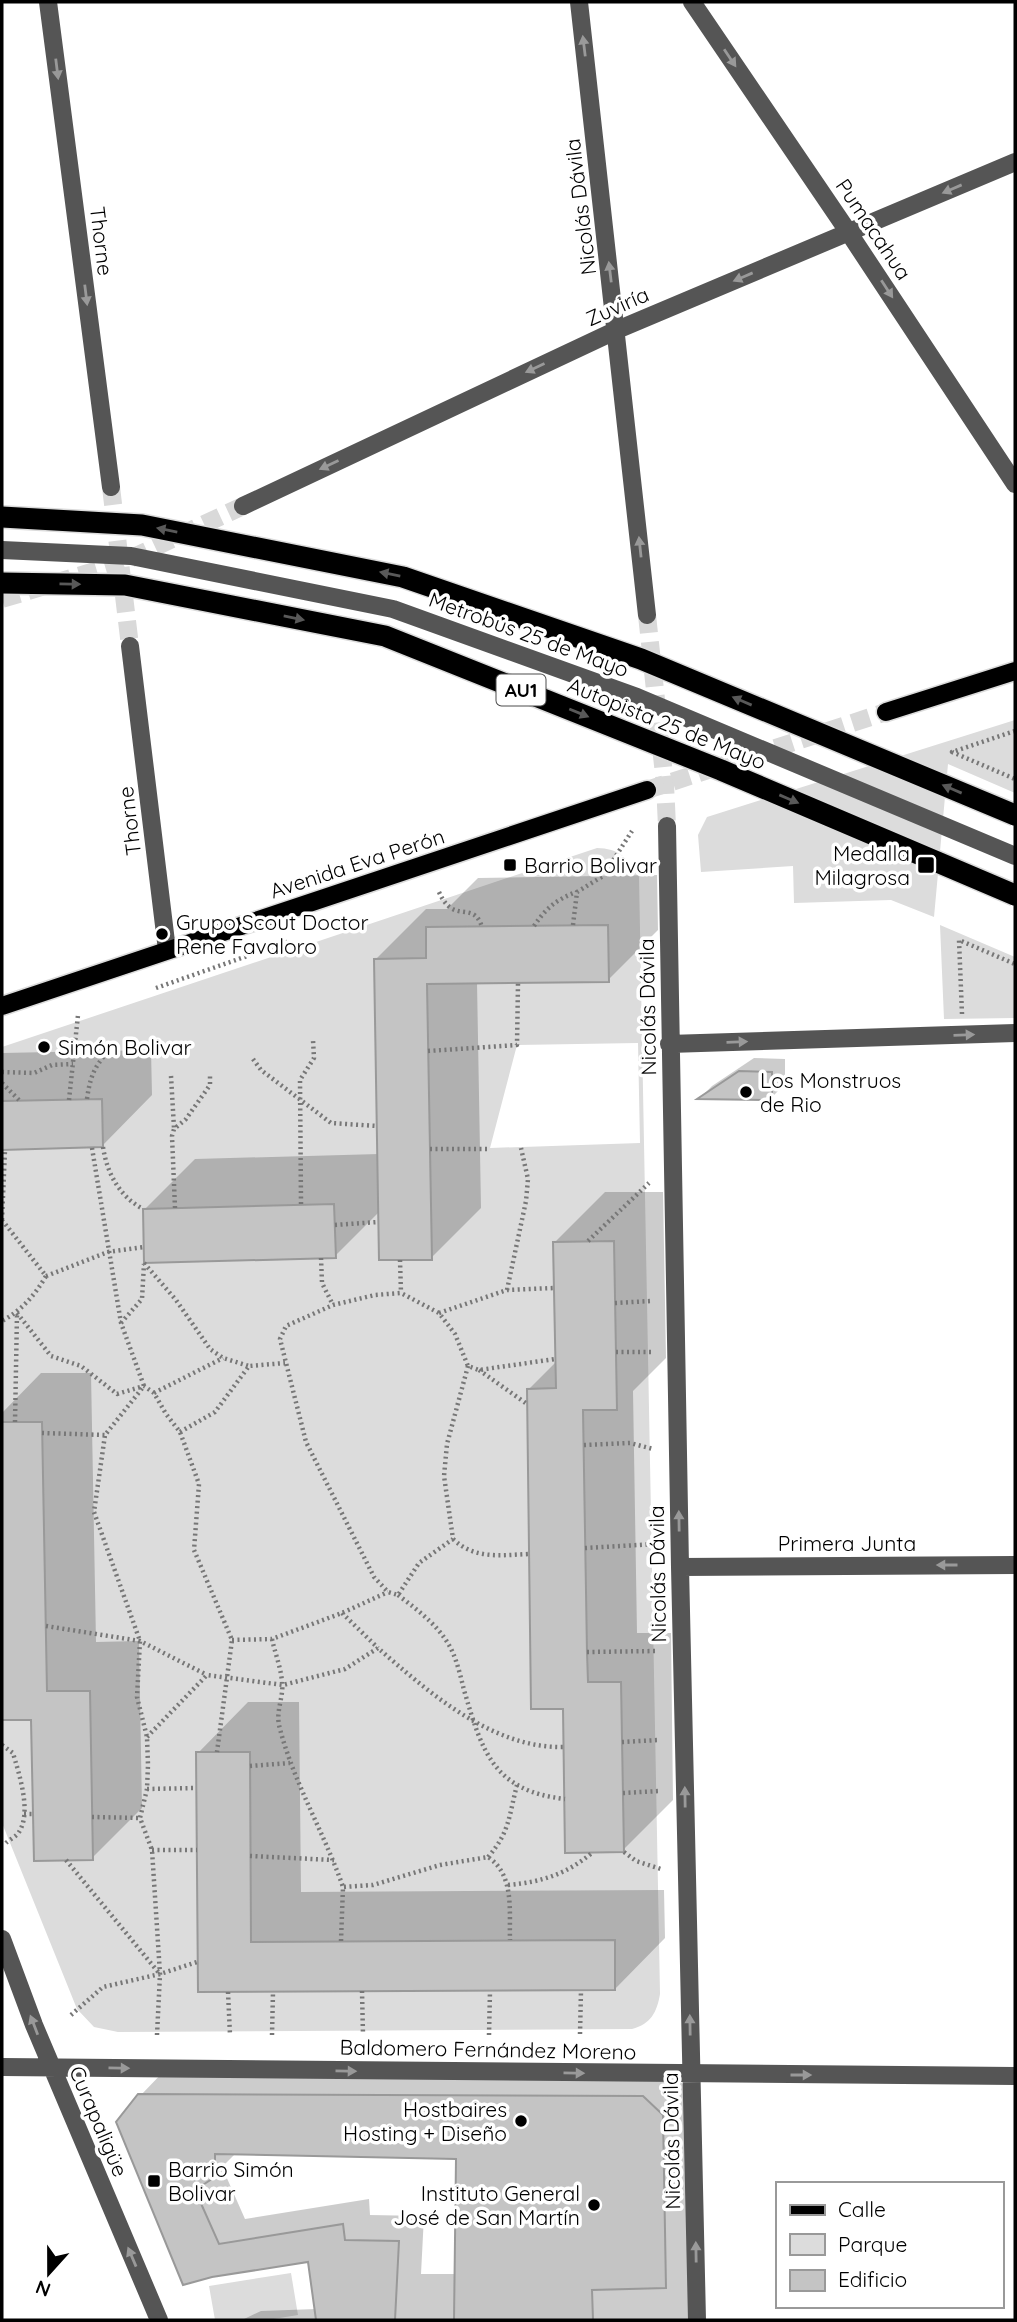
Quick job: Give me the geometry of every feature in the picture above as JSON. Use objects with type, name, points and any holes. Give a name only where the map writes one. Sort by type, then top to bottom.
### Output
[{"type":"highway","points":[[2,517],[142,525],[403,577],[642,659],[1015,815]]},
{"type":"highway","name":"Autopista 25 de Mayo","points":[[2,583],[125,585],[386,636],[721,770],[1015,895]]},
{"type":"main road","points":[[886,712],[1015,671]]},
{"type":"main road","name":"Avenida Eva Perón","points":[[2,1006],[647,790]]},
{"type":"street","name":"Thorne","points":[[48,2],[111,487]]},
{"type":"street","name":"Nicolás Dávila","points":[[579,2],[647,615]]},
{"type":"street","name":"Pumacahua","points":[[692,2],[1015,484]]},
{"type":"street","name":"Zuviría","points":[[243,506],[617,330],[1015,162]]},
{"type":"street","name":"Metrobús 25 de Mayo","points":[[2,550],[131,556],[393,609],[637,697],[1015,856]]},
{"type":"street","name":"Thorne","points":[[131,646],[167,950]]},
{"type":"street","name":"Nicolás Dávila","points":[[667,826],[669,1044],[672,1072],[697,2320]]},
{"type":"street","points":[[669,1044],[1015,1033]]},
{"type":"street","name":"Primera Junta","points":[[680,1567],[1015,1564]]},
{"type":"street","name":"Curapaligüe","points":[[2,1939],[52,2068],[159,2320]]},
{"type":"street","name":"Baldomero Fernández Moreno","points":[[2,2067],[1015,2076]]},
{"type":"path","points":[[1015,732],[952,752],[1015,779]]},
{"type":"path","points":[[534,926],[548,906],[603,876],[632,831]]},
{"type":"path","points":[[439,892],[445,906],[453,911],[474,913],[482,927]]},
{"type":"path","points":[[573,925],[577,892]]},
{"type":"path","points":[[962,1018],[959,940],[1015,964]]},
{"type":"path","points":[[156,988],[290,941]]},
{"type":"path","points":[[428,1051],[517,1045],[518,983]]},
{"type":"path","points":[[69,1100],[78,1015]]},
{"type":"path","points":[[301,1204],[300,1080],[314,1058],[313,1040]]},
{"type":"path","points":[[87,1100],[90,1077],[116,1042]]},
{"type":"path","points":[[253,1059],[261,1070],[331,1123],[377,1126]]},
{"type":"path","points":[[2,1072],[34,1073],[52,1065],[73,1064]]},
{"type":"path","points":[[174,1129],[186,1119],[210,1085],[210,1073]]},
{"type":"path","points":[[171,1076],[175,1208]]},
{"type":"path","points":[[2,1083],[20,1101]]},
{"type":"path","points":[[103,1147],[105,1162],[113,1181],[132,1203],[143,1209]]},
{"type":"path","points":[[92,1148],[121,1323],[144,1386],[153,1392],[180,1432],[199,1484],[194,1550],[232,1640],[217,1752]]},
{"type":"path","points":[[507,1290],[526,1201],[528,1179],[521,1148]]},
{"type":"path","points":[[430,1149],[490,1149]]},
{"type":"path","points":[[5,1150],[2,1220],[46,1276]]},
{"type":"path","points":[[589,1241],[650,1182]]},
{"type":"path","points":[[335,1225],[378,1222]]},
{"type":"path","points":[[2,1321],[17,1313],[46,1276],[108,1252],[144,1247]]},
{"type":"path","points":[[321,1258],[321,1283],[333,1305]]},
{"type":"path","points":[[400,1260],[401,1293]]},
{"type":"path","points":[[121,1323],[142,1299],[144,1263],[176,1300],[210,1349],[223,1358],[249,1366],[285,1363]]},
{"type":"path","points":[[439,1313],[507,1290],[554,1288]]},
{"type":"path","points":[[529,1554],[476,1554],[453,1539],[444,1476],[447,1444],[468,1366],[455,1334],[439,1313],[401,1293],[375,1295],[333,1305],[286,1326],[280,1339],[306,1442],[374,1577],[388,1592],[398,1595],[427,1617],[443,1635],[454,1654],[472,1718],[494,1768],[517,1785],[548,1797],[565,1798]]},
{"type":"path","points":[[615,1303],[651,1301]]},
{"type":"path","points":[[17,1313],[51,1356],[81,1366],[117,1394],[144,1386]]},
{"type":"path","points":[[15,1422],[17,1313]]},
{"type":"path","points":[[616,1352],[652,1352]]},
{"type":"path","points":[[153,1392],[223,1358]]},
{"type":"path","points":[[479,1370],[555,1359]]},
{"type":"path","points":[[180,1432],[215,1412],[249,1366]]},
{"type":"path","points":[[468,1366],[479,1370],[527,1404]]},
{"type":"path","points":[[144,1386],[105,1435],[94,1512],[140,1641],[136,1697],[147,1737],[147,1789],[140,1818],[152,1850],[160,1974],[157,2035]]},
{"type":"path","points":[[42,1433],[105,1435]]},
{"type":"path","points":[[584,1445],[630,1443],[653,1449]]},
{"type":"path","points":[[398,1595],[419,1563],[453,1539]]},
{"type":"path","points":[[585,1548],[656,1544]]},
{"type":"path","points":[[232,1640],[272,1639],[342,1613],[388,1592]]},
{"type":"path","points":[[342,1613],[429,1693],[502,1737],[543,1748],[564,1747]]},
{"type":"path","points":[[46,1626],[140,1641],[207,1675],[283,1685],[345,1669],[378,1648]]},
{"type":"path","points":[[272,1639],[283,1685],[279,1698],[278,1721],[290,1763],[334,1860],[343,1887],[341,1941]]},
{"type":"path","points":[[587,1652],[657,1651]]},
{"type":"path","points":[[147,1737],[207,1675]]},
{"type":"path","points":[[622,1742],[659,1740]]},
{"type":"path","points":[[2,1745],[13,1753],[22,1786],[24,1814],[19,1832],[6,1843]]},
{"type":"path","points":[[250,1766],[290,1763]]},
{"type":"path","points":[[343,1887],[373,1885],[440,1865],[488,1857],[499,1844],[510,1823],[517,1785]]},
{"type":"path","points":[[147,1789],[196,1788]]},
{"type":"path","points":[[623,1793],[660,1791]]},
{"type":"path","points":[[24,1814],[33,1814]]},
{"type":"path","points":[[92,1817],[140,1818]]},
{"type":"path","points":[[152,1850],[197,1850]]},
{"type":"path","points":[[508,1885],[534,1883],[574,1868],[593,1852]]},
{"type":"path","points":[[624,1852],[636,1861],[661,1869]]},
{"type":"path","points":[[250,1856],[334,1860]]},
{"type":"path","points":[[488,1857],[500,1868],[508,1885],[510,1940]]},
{"type":"path","points":[[66,1860],[160,1974]]},
{"type":"path","points":[[71,2015],[103,1987],[197,1962]]},
{"type":"path","points":[[580,2034],[581,1990]]},
{"type":"path","points":[[362,1991],[363,2035]]},
{"type":"path","points":[[489,2035],[490,1991]]},
{"type":"path","points":[[228,1992],[230,2035]]},
{"type":"path","points":[[272,2035],[273,1992]]},
{"type":"green space","points":[[1015,720],[1015,793],[948,764],[934,917],[891,900],[794,903],[793,866],[701,872],[698,835],[707,817]]},
{"type":"green space","points":[[597,848],[617,852],[627,860],[639,877],[660,1994],[655,2012],[644,2024],[632,2029],[118,2032],[94,2027],[77,2009],[2,1823],[2,1720],[31,1720],[90,1691],[47,1691],[41,1422],[2,1422],[2,1150],[103,1147],[102,1099],[2,1101],[2,1047]],"holes":[[[608,925],[608,982],[427,984],[432,1259],[380,1260],[374,959],[426,958],[426,927]],[[638,1043],[640,1143],[490,1148],[517,1045]],[[334,1204],[335,1258],[144,1263],[143,1209]],[[614,1241],[617,1410],[583,1410],[588,1682],[621,1683],[624,1851],[563,1709],[531,1709],[527,1389],[556,1388],[553,1242]],[[197,1752],[250,1752],[251,1942],[614,1940],[615,1990],[198,1992]]]},
{"type":"green space","points":[[940,925],[1015,957],[1015,1018],[944,1019]]},
{"type":"green space","points":[[291,2273],[298,2315],[267,2320],[215,2320],[209,2286]]},
{"type":"building","points":[[608,925],[609,982],[427,984],[432,1260],[379,1260],[374,959],[426,958],[426,927]]},
{"type":"building","name":"Los Monstruos de Rio","points":[[739,1071],[772,1072],[772,1100],[697,1099]]},
{"type":"building","points":[[102,1099],[103,1147],[2,1150],[2,1101]]},
{"type":"building","points":[[334,1204],[336,1258],[144,1263],[143,1209]]},
{"type":"building","points":[[614,1241],[617,1410],[583,1410],[588,1682],[621,1682],[624,1852],[565,1853],[563,1709],[531,1709],[527,1389],[556,1388],[553,1242]]},
{"type":"building","points":[[2,1422],[42,1422],[47,1691],[90,1691],[93,1860],[34,1861],[31,1720],[2,1720]]},
{"type":"building","points":[[196,1752],[250,1752],[251,1942],[615,1940],[615,1990],[198,1992]]},
{"type":"building","points":[[138,2094],[643,2096],[663,2115],[666,2288],[592,2290],[593,2320],[454,2320],[456,2159],[215,2154],[215,2177],[195,2190],[219,2244],[343,2224],[345,2240],[399,2241],[395,2320],[316,2320],[308,2262],[212,2277],[183,2285],[116,2122]]},
{"type":"tunnel","points":[[111,487],[130,646]]},
{"type":"tunnel","points":[[2,599],[121,563],[243,506]]},
{"type":"tunnel","points":[[647,615],[667,826]]},
{"type":"tunnel","points":[[647,790],[886,712]]},
{"type":"place","name":"Barrio Bolivar","points":[[510,865]]},
{"type":"place","name":"Medalla Milagrosa","points":[[926,865]]},
{"type":"place","name":"Grupo Scout Doctor Rene Favaloro","points":[[162,934]]},
{"type":"place","name":"Simón Bolivar","points":[[44,1047]]},
{"type":"place","name":"Los Monstruos de Rio","points":[[746,1092]]},
{"type":"place","name":"Hostbaires Hosting + Diseño","points":[[521,2121]]},
{"type":"place","name":"Barrio Simón Bolivar","points":[[154,2181]]},
{"type":"place","name":"Instituto General José de San Martín","points":[[594,2205]]}]
